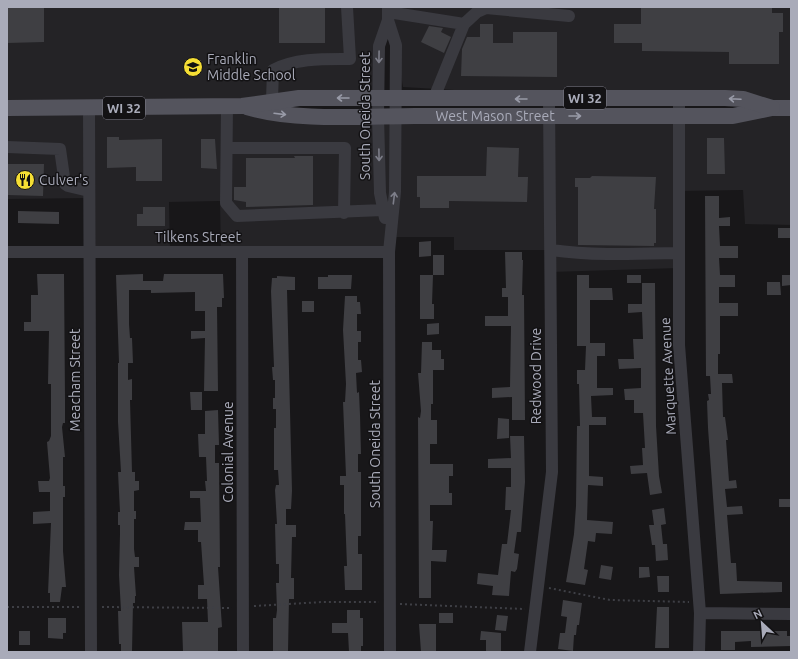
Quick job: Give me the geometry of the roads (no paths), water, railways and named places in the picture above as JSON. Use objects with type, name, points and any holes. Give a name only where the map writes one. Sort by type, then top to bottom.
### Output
[{"type":"main road","name":"West Mason Street","points":[[7,108],[235,106],[272,100],[299,98],[679,98],[743,99],[772,108]]},
{"type":"main road","name":"West Mason Street","points":[[235,106],[297,116],[743,115],[772,108],[791,108]]},
{"type":"street","points":[[272,100],[273,70],[285,64],[319,60],[350,59],[348,7]]},
{"type":"street","points":[[434,98],[464,24],[478,12],[486,8],[569,16]]},
{"type":"street","points":[[388,13],[464,24]]},
{"type":"street","name":"South Oneida Street","points":[[388,13],[379,46],[378,116],[380,193],[389,237]]},
{"type":"street","name":"South Oneida Street","points":[[388,13],[396,45],[395,192],[389,237],[390,652]]},
{"type":"street","name":"Marquette Avenue","points":[[679,98],[679,345],[699,608],[699,652]]},
{"type":"street","name":"Redwood Drive","points":[[530,652],[552,472],[549,99]]},
{"type":"street","points":[[235,106],[228,148],[226,203],[236,216],[344,213],[383,210]]},
{"type":"street","name":"Meacham Street","points":[[89,108],[91,652]]},
{"type":"street","points":[[7,147],[60,149],[66,184],[68,186],[89,191]]},
{"type":"street","points":[[228,148],[345,148],[344,213]]},
{"type":"street","points":[[551,250],[577,254],[640,255],[679,253]]},
{"type":"street","name":"Tilkens Street","points":[[7,252],[389,252]]},
{"type":"street","name":"Colonial Avenue","points":[[242,252],[244,652]]},
{"type":"street","points":[[699,608],[791,614]]},
{"type":"place","name":"Franklin Middle School","points":[[193,67]]},
{"type":"place","name":"Culver's","points":[[25,180]]}]
